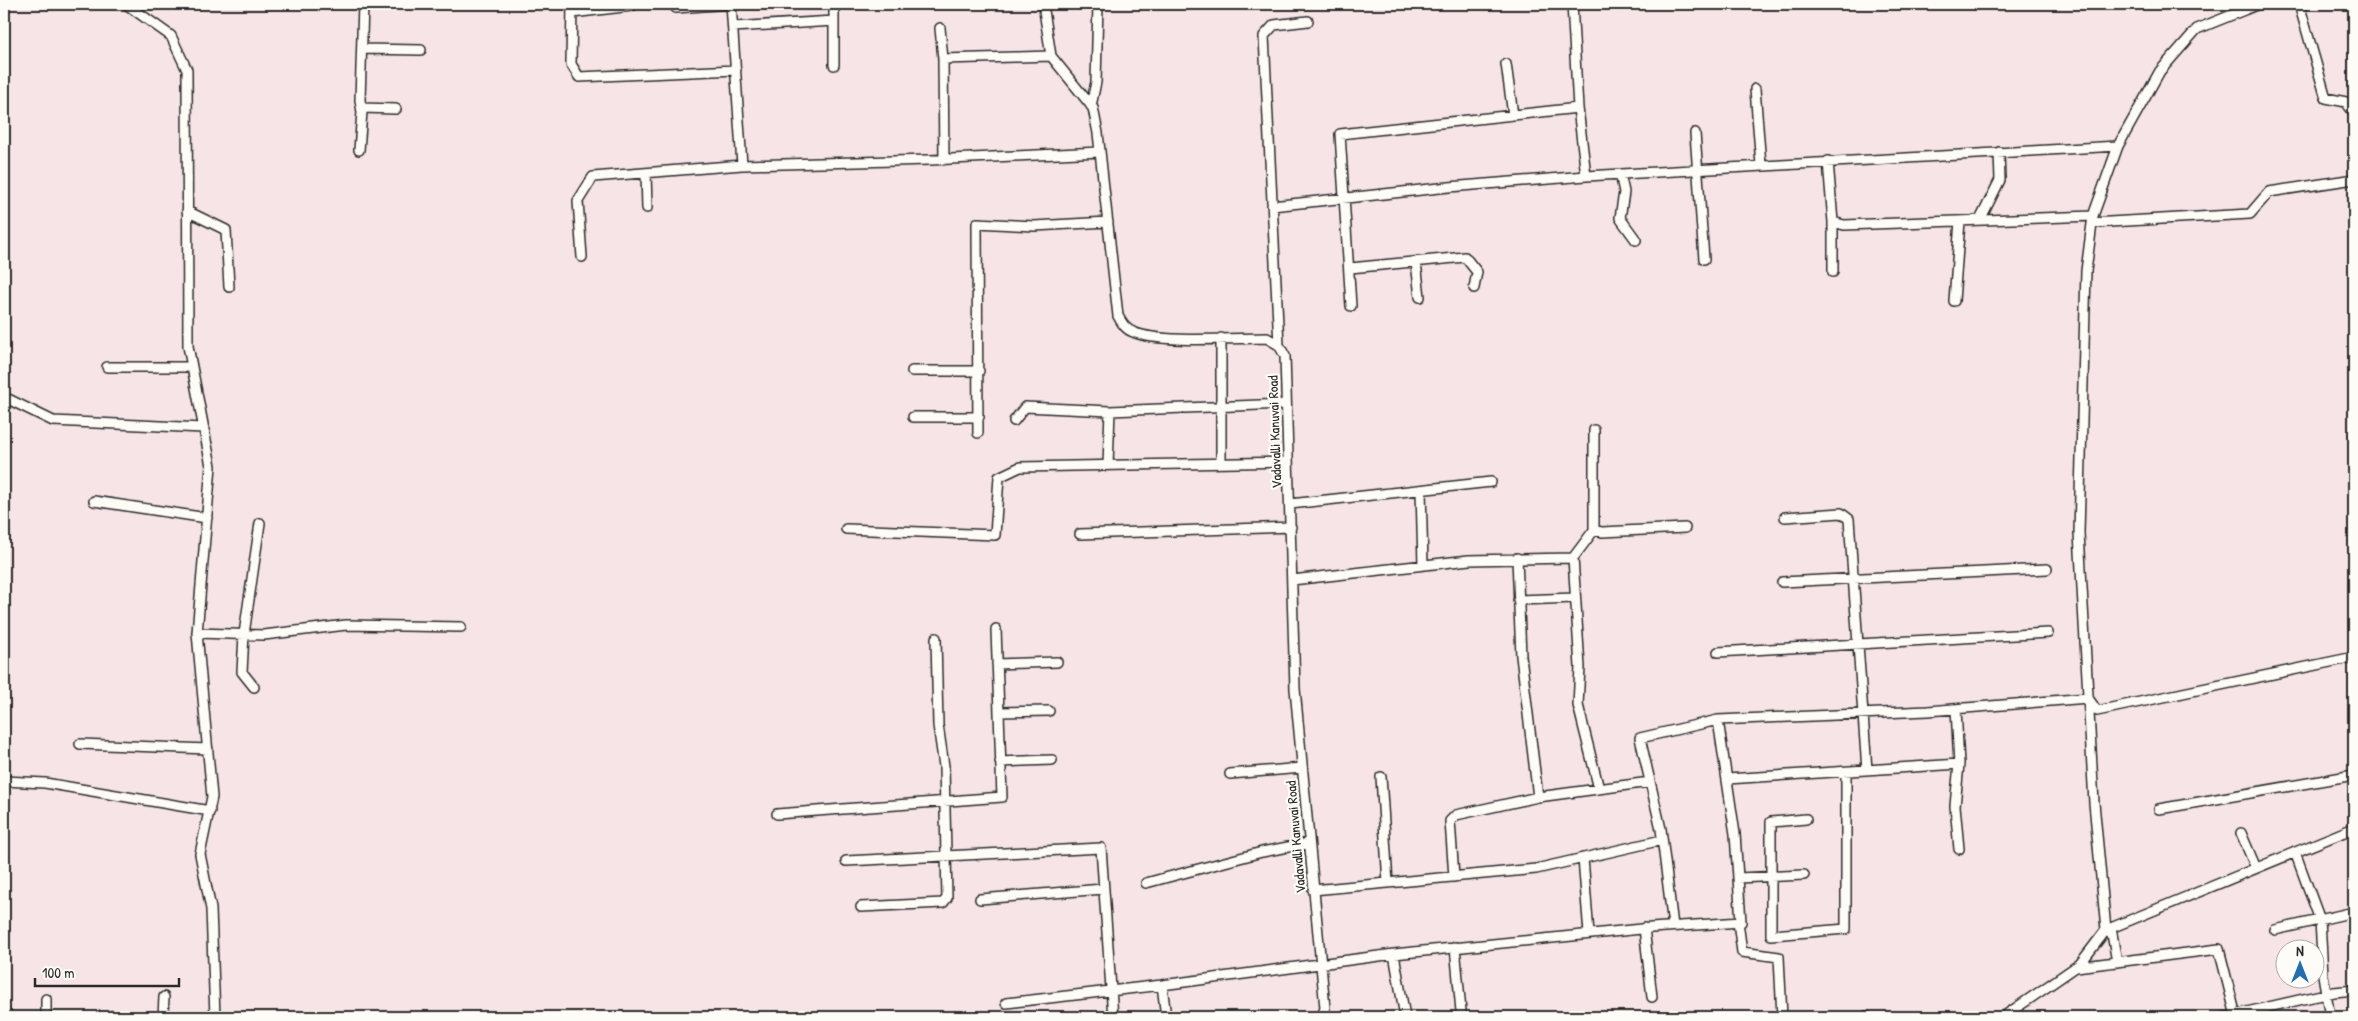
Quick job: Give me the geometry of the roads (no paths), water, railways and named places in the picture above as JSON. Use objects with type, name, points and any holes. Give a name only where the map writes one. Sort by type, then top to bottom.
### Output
[{"type":"street","points":[[126,4],[172,36],[187,70],[188,346],[211,466],[197,633],[212,797],[200,854],[211,908],[215,1017]]},
{"type":"street","points":[[359,150],[362,108],[363,4]]},
{"type":"street","points":[[572,4],[571,64],[579,77],[736,70]]},
{"type":"street","points":[[676,8],[732,4],[742,164]]},
{"type":"street","points":[[834,4],[834,65]]},
{"type":"street","points":[[1043,4],[1051,56],[1091,106],[1098,133],[1118,316],[1123,326],[1134,333],[1160,338],[1266,338],[1279,345]]},
{"type":"street","points":[[1091,106],[1096,82],[1098,4]]},
{"type":"street","points":[[1572,4],[1578,108],[1586,176]]},
{"type":"street","points":[[2117,962],[2108,929],[2094,803],[2079,533],[2086,271],[2093,220],[2118,146],[2160,71],[2197,29],[2259,4]]},
{"type":"street","points":[[2299,4],[2326,98],[2346,102],[2354,113]]},
{"type":"street","points":[[572,14],[632,6]]},
{"type":"street","name":"Vadavalli Kanuvai Road","points":[[1308,20],[1274,25],[1264,36],[1279,345],[1285,356],[1295,689],[1325,1008],[1322,1017]]},
{"type":"street","points":[[733,27],[834,21]]},
{"type":"street","points":[[940,28],[943,58],[944,160]]},
{"type":"street","points":[[362,49],[421,50]]},
{"type":"street","points":[[943,58],[1051,56]]},
{"type":"street","points":[[1506,64],[1513,115]]},
{"type":"street","points":[[1755,89],[1761,165]]},
{"type":"street","points":[[362,108],[396,109]]},
{"type":"street","points":[[1351,306],[1340,134],[1578,108]]},
{"type":"street","points":[[1694,133],[1704,259]]},
{"type":"street","points":[[1272,206],[1449,187],[1586,176],[2118,146]]},
{"type":"street","points":[[582,257],[578,201],[594,178],[742,164],[748,166],[944,160],[1100,152]]},
{"type":"street","points":[[1980,220],[2000,180],[1999,152]]},
{"type":"street","points":[[1828,161],[1833,222],[1832,272]]},
{"type":"street","points":[[646,173],[647,208]]},
{"type":"street","points":[[1620,174],[1624,192],[1620,218],[1636,240]]},
{"type":"street","points":[[1833,222],[1844,225],[1980,220],[2093,220],[2250,214],[2269,192],[2354,179]]},
{"type":"street","points":[[187,211],[226,230],[229,287]]},
{"type":"street","points":[[1954,301],[1960,221]]},
{"type":"street","points":[[978,434],[980,371],[977,223],[1034,226],[1108,222]]},
{"type":"street","points":[[1350,268],[1466,257],[1477,272],[1474,288]]},
{"type":"street","points":[[1416,262],[1420,297]]},
{"type":"street","points":[[1221,338],[1221,463]]},
{"type":"street","points":[[108,366],[192,367]]},
{"type":"street","points":[[912,371],[980,371]]},
{"type":"street","points":[[4,397],[53,421],[203,428]]},
{"type":"street","points":[[1014,422],[1025,407],[1110,411],[1286,404]]},
{"type":"street","points":[[1108,465],[1110,411]]},
{"type":"street","points":[[913,416],[978,416]]},
{"type":"street","points":[[1594,430],[1594,530],[1573,558],[1580,667],[1578,705],[1599,789]]},
{"type":"street","points":[[846,529],[995,535],[999,477],[1020,467],[1288,462]]},
{"type":"street","points":[[1290,504],[1490,482]]},
{"type":"street","points":[[1420,490],[1423,565]]},
{"type":"street","points":[[94,501],[206,518]]},
{"type":"street","points":[[1785,517],[1841,513],[1849,519],[1867,770]]},
{"type":"street","points":[[254,687],[242,672],[244,634],[260,523]]},
{"type":"street","points":[[1080,534],[1290,527]]},
{"type":"street","points":[[1594,530],[1602,532],[1685,528]]},
{"type":"street","points":[[1517,558],[1520,656],[1538,797]]},
{"type":"street","points":[[1292,580],[1469,560],[1573,558]]},
{"type":"street","points":[[1782,582],[2047,569]]},
{"type":"street","points":[[1518,600],[1575,598]]},
{"type":"street","points":[[197,633],[264,635],[346,625],[461,626]]},
{"type":"street","points":[[777,814],[1002,797],[996,629]]},
{"type":"street","points":[[1718,652],[2048,633]]},
{"type":"street","points":[[861,907],[944,903],[947,898],[946,801],[944,766],[938,725],[936,638]]},
{"type":"street","points":[[2088,698],[2097,711],[2354,658]]},
{"type":"street","points":[[998,664],[1057,662]]},
{"type":"street","points":[[1673,926],[1662,840],[1640,738],[1718,720],[1956,709],[2088,698]]},
{"type":"street","points":[[1956,709],[1959,764],[1955,806],[1959,849]]},
{"type":"street","points":[[999,712],[1050,711]]},
{"type":"street","points":[[1006,1003],[1162,986],[1455,947],[1644,928],[1741,922],[1735,834],[1718,720]]},
{"type":"street","points":[[80,744],[208,750]]},
{"type":"street","points":[[1000,762],[1052,760]]},
{"type":"street","points":[[1727,779],[1959,764]]},
{"type":"street","points":[[1230,774],[1302,768]]},
{"type":"street","points":[[1806,819],[1771,822],[1771,935],[1846,929],[1846,772]]},
{"type":"street","points":[[2159,809],[2354,775]]},
{"type":"street","points":[[1381,777],[1388,883]]},
{"type":"street","points":[[4,781],[45,783],[210,811]]},
{"type":"street","points":[[1454,877],[1450,822],[1456,815],[1538,797],[1650,782]]},
{"type":"street","points":[[2003,1017],[2085,960],[2108,929],[2354,828]]},
{"type":"street","points":[[2241,833],[2256,868]]},
{"type":"street","points":[[1313,890],[1536,869],[1662,840]]},
{"type":"street","points":[[1146,884],[1262,852],[1309,843]]},
{"type":"street","points":[[846,861],[1101,848],[1113,1017]]},
{"type":"street","points":[[2295,852],[2320,920],[2326,994],[2330,1017]]},
{"type":"street","points":[[1584,858],[1590,934]]},
{"type":"street","points":[[1738,878],[1804,875]]},
{"type":"street","points":[[980,899],[1104,889]]},
{"type":"street","points":[[2276,930],[2354,912]]},
{"type":"street","points":[[1738,922],[1742,952],[1779,957],[1782,1017]]},
{"type":"street","points":[[1644,928],[1652,997]]},
{"type":"street","points":[[1455,947],[1461,1010]]},
{"type":"street","points":[[2076,967],[2219,949],[2236,1016]]},
{"type":"street","points":[[1394,954],[1404,1017]]},
{"type":"street","points":[[1162,986],[1166,1017]]},
{"type":"street","points":[[2225,1017],[2326,994],[2354,990]]},
{"type":"street","points":[[163,1017],[164,997]]},
{"type":"street","points":[[46,999],[46,1017]]}]
